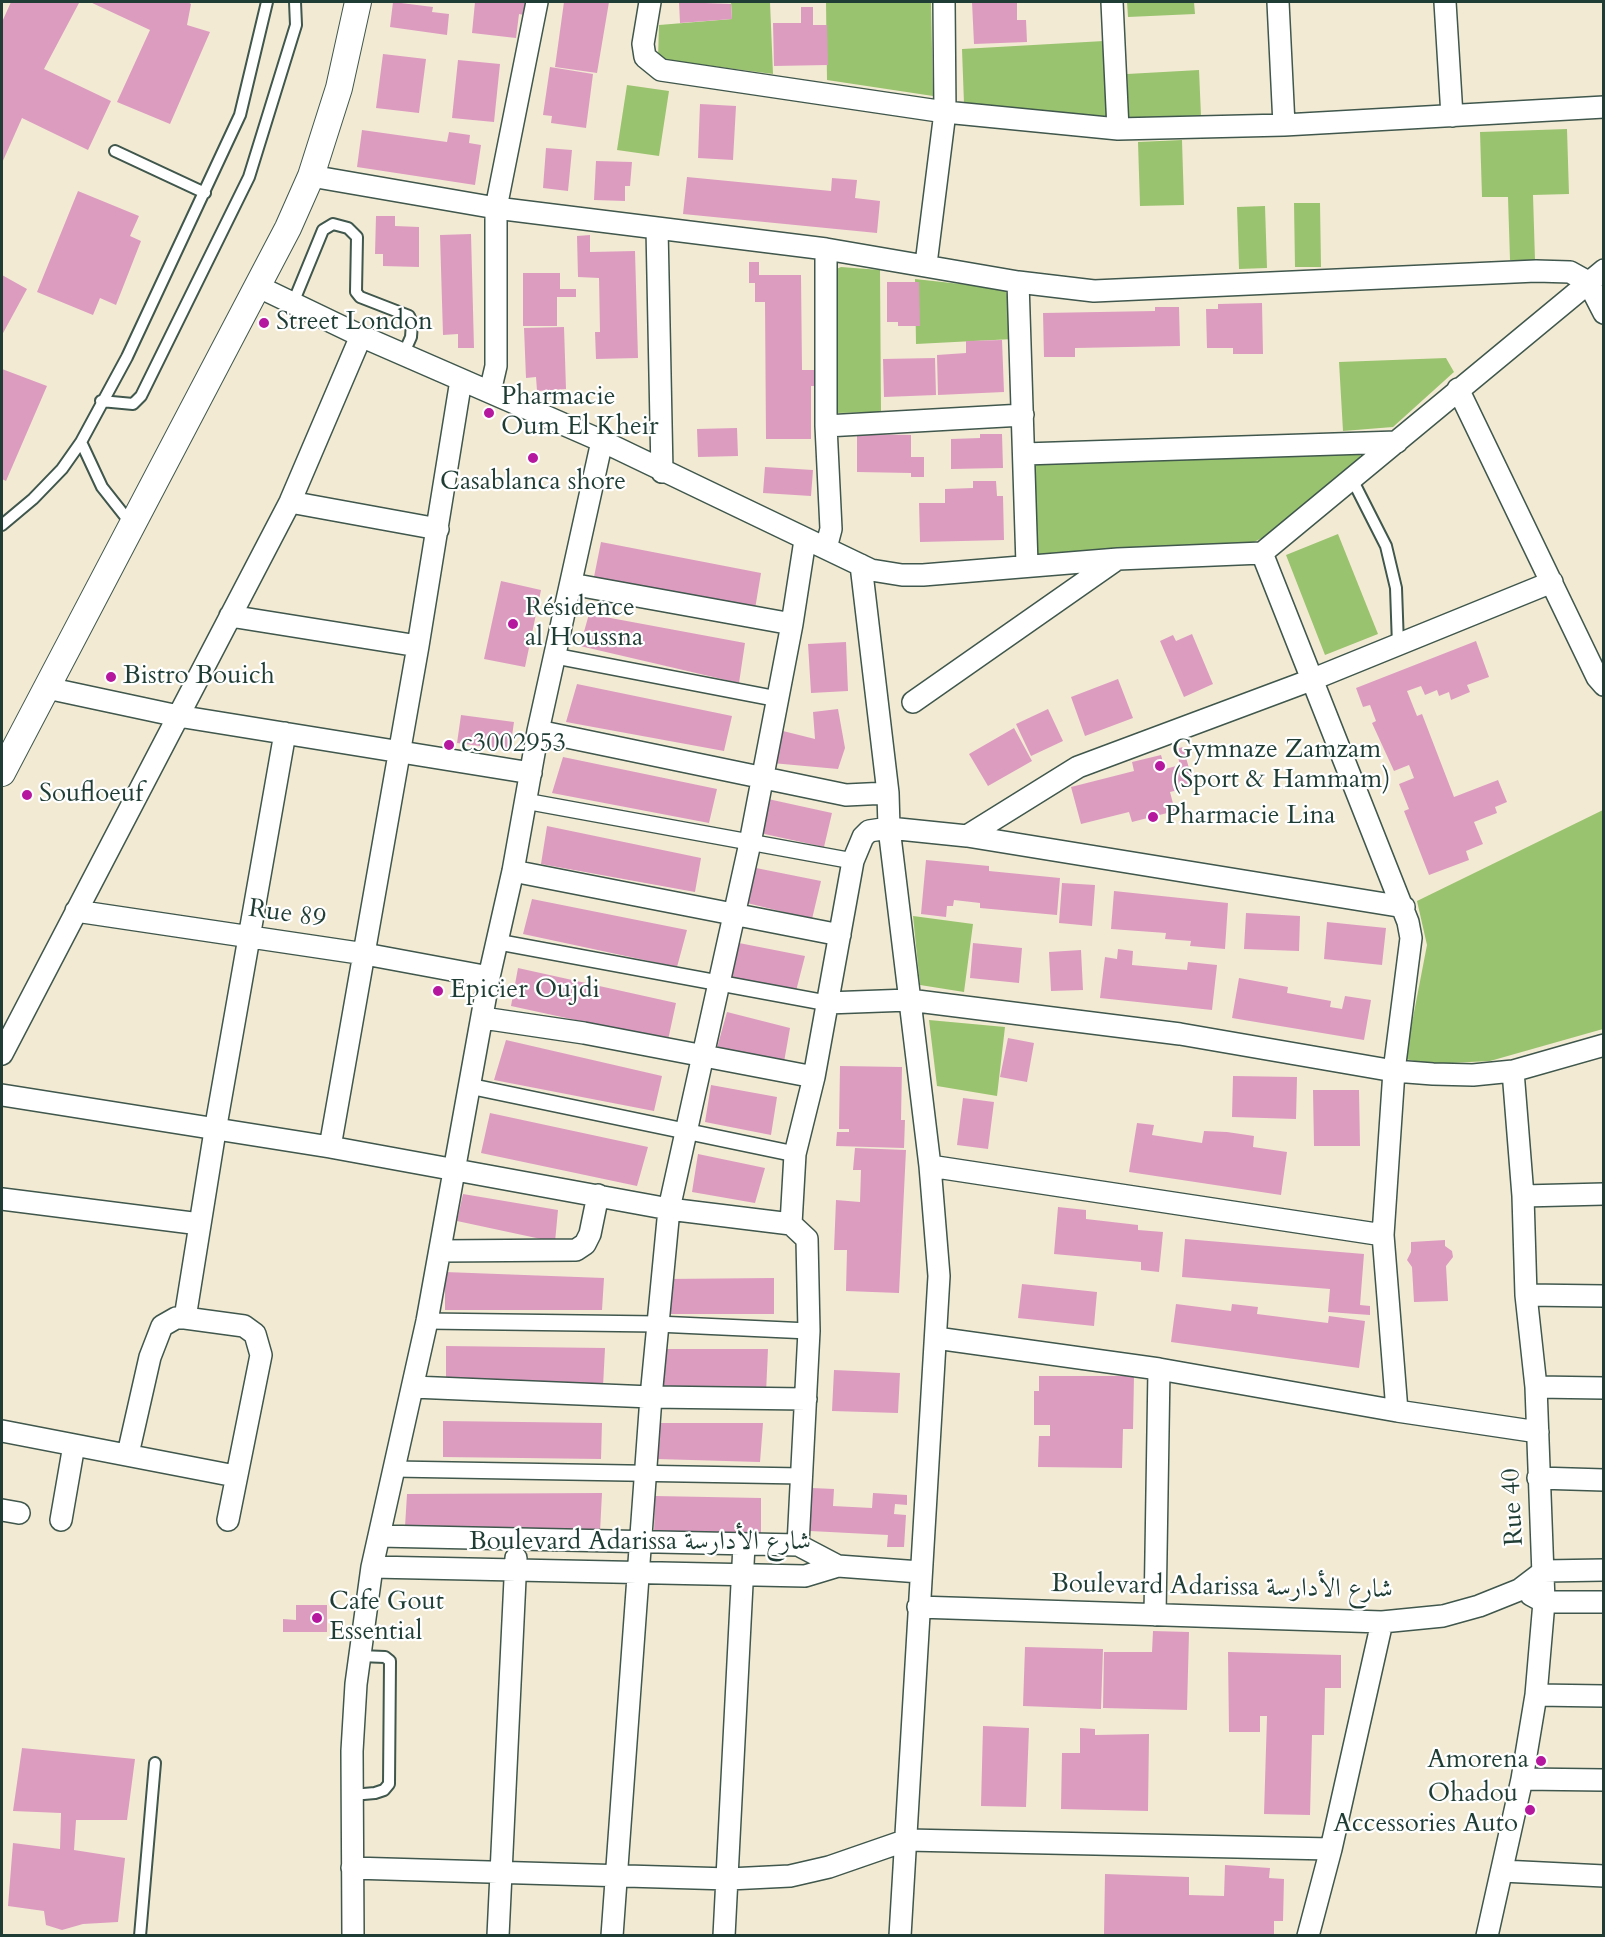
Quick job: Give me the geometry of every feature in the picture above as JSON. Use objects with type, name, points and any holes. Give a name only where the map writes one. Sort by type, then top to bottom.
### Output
[{"type":"street","points":[[2,773],[288,228],[311,176],[339,88],[358,2]]},
{"type":"street","points":[[490,392],[496,366],[496,208],[537,2]]},
{"type":"street","points":[[650,2],[643,44],[645,57],[661,70],[945,112],[1118,129],[1284,125],[1604,107]]},
{"type":"street","points":[[926,264],[945,112],[944,2]]},
{"type":"street","points":[[1112,2],[1118,129]]},
{"type":"street","points":[[1278,2],[1284,125]]},
{"type":"street","points":[[1445,2],[1452,116]]},
{"type":"street","points":[[311,176],[496,208],[826,249],[926,264],[1018,282],[1094,291],[1554,271],[1596,276]]},
{"type":"street","points":[[657,228],[662,472]]},
{"type":"street","points":[[826,249],[826,426],[831,529],[826,548]]},
{"type":"street","points":[[257,286],[403,355],[602,441],[662,472],[872,570],[902,575],[1118,559],[1262,553],[1596,276]]},
{"type":"street","points":[[1596,276],[1604,313]]},
{"type":"street","points":[[1018,282],[1027,565]]},
{"type":"street","points":[[2,1054],[290,502],[361,336]]},
{"type":"street","points":[[330,1147],[400,752],[461,380]]},
{"type":"street","points":[[1458,389],[1597,677],[1604,685]]},
{"type":"street","points":[[826,426],[1023,415]]},
{"type":"street","points":[[353,1935],[353,1728],[372,1567],[428,1321],[452,1172],[489,977],[513,871],[538,731],[602,441]]},
{"type":"street","points":[[1024,454],[1397,442]]},
{"type":"street","points":[[290,502],[438,529]]},
{"type":"street","points":[[612,1935],[651,1397],[669,1209],[750,843],[806,540]]},
{"type":"street","points":[[1262,553],[1311,680],[1404,907],[1411,939],[1394,1071],[1383,1235],[1397,1411]]},
{"type":"street","points":[[913,702],[1118,559]]},
{"type":"street","points":[[861,565],[888,793],[889,828],[938,1237],[936,1338],[920,1572],[900,1935]]},
{"type":"street","points":[[967,836],[1078,766],[1311,680],[1552,582]]},
{"type":"street","points":[[571,584],[792,624]]},
{"type":"street","points":[[230,616],[418,646]]},
{"type":"street","points":[[555,656],[778,699]]},
{"type":"street","points":[[47,688],[178,716],[531,774]]},
{"type":"street","points":[[538,731],[846,795],[888,793]]},
{"type":"street","points":[[185,1318],[215,1131],[285,733]]},
{"type":"street","points":[[525,801],[853,861]]},
{"type":"street","points":[[791,1224],[795,1154],[814,1077],[853,861],[859,844],[869,831],[889,828],[967,836],[1404,907]]},
{"type":"street","points":[[513,871],[840,935]]},
{"type":"street","name":"Rue 89","points":[[76,912],[365,954],[489,977]]},
{"type":"street","points":[[498,942],[718,985],[827,1003],[909,1000],[1180,1034],[1394,1071],[1473,1075],[1513,1071],[1604,1045]]},
{"type":"street","points":[[483,1018],[584,1033],[704,1058],[814,1077]]},
{"type":"street","name":"Rue 40","points":[[1487,1935],[1522,1779],[1536,1695],[1544,1602],[1536,1387],[1526,1296],[1523,1196],[1513,1071]]},
{"type":"street","points":[[469,1086],[795,1154]]},
{"type":"street","points":[[2,1095],[215,1131],[330,1147],[452,1172],[598,1195],[669,1209],[791,1224],[807,1239],[809,1331],[798,1545]]},
{"type":"street","points":[[930,1166],[1383,1235]]},
{"type":"street","points":[[1523,1196],[1604,1194]]},
{"type":"street","points":[[441,1251],[561,1252],[576,1250],[585,1244],[590,1234],[598,1195]]},
{"type":"street","points":[[2,1199],[200,1224]]},
{"type":"street","points":[[1526,1296],[1604,1296]]},
{"type":"street","points":[[128,1454],[150,1357],[158,1332],[166,1322],[185,1318],[244,1326],[255,1334],[260,1346],[260,1365],[235,1476],[228,1520]]},
{"type":"street","points":[[428,1321],[657,1324],[809,1331]]},
{"type":"street","points":[[936,1338],[1159,1369],[1397,1411],[1538,1432]]},
{"type":"street","points":[[1155,1615],[1159,1369]]},
{"type":"street","points":[[413,1387],[651,1397],[806,1399]]},
{"type":"street","points":[[1536,1387],[1604,1388]]},
{"type":"street","points":[[2,1431],[235,1476]]},
{"type":"street","points":[[61,1520],[74,1445]]},
{"type":"street","points":[[394,1469],[802,1476]]},
{"type":"street","points":[[1538,1478],[1604,1480]]},
{"type":"street","name":"Boulevard Adarissa شارع الأدارسة","points":[[379,1536],[640,1544],[798,1545],[838,1566]]},
{"type":"street","points":[[498,1935],[516,1541]]},
{"type":"street","points":[[724,1935],[729,1879],[744,1545]]},
{"type":"street","points":[[838,1566],[920,1572]]},
{"type":"street","name":"Boulevard Adarissa شارع الأدارسة","points":[[372,1567],[805,1576],[838,1566]]},
{"type":"street","points":[[1544,1572],[1604,1570]]},
{"type":"street","name":"Boulevard Adarissa شارع الأدارسة","points":[[918,1607],[1382,1622],[1443,1616],[1479,1606],[1519,1590],[1544,1572]]},
{"type":"street","points":[[1519,1590],[1544,1602],[1604,1602]]},
{"type":"street","points":[[1308,1935],[1331,1849],[1382,1622]]},
{"type":"street","points":[[1536,1695],[1604,1696]]},
{"type":"street","points":[[1522,1779],[1604,1780]]},
{"type":"street","points":[[352,1868],[729,1879],[800,1874],[830,1867],[907,1840],[1331,1849]]},
{"type":"street","points":[[1502,1870],[1604,1876]]},
{"type":"lane","points":[[2,525],[33,499],[62,469],[81,442],[101,401],[127,357],[240,116],[267,2]]},
{"type":"lane","points":[[101,401],[134,404],[141,396],[249,177],[296,25],[295,2]]},
{"type":"lane","points":[[115,151],[205,193]]},
{"type":"lane","points":[[293,303],[323,230],[333,224],[348,228],[357,237],[356,292],[360,297],[409,316],[412,322],[411,337],[403,355]]},
{"type":"lane","points":[[81,442],[102,487],[133,525]]},
{"type":"lane","points":[[1352,479],[1386,546],[1396,588],[1398,645]]},
{"type":"lane","points":[[352,1795],[375,1793],[384,1790],[389,1784],[390,1661],[385,1657],[360,1656]]},
{"type":"lane","points":[[140,1935],[155,1763]]},
{"type":"green space","points":[[731,2],[770,2],[773,74],[658,59],[659,25],[732,19]]},
{"type":"green space","points":[[826,2],[931,2],[933,96],[827,80]]},
{"type":"green space","points":[[1127,2],[1194,2],[1195,14],[1128,17]]},
{"type":"green space","points":[[1104,41],[1108,119],[964,104],[962,49]]},
{"type":"green space","points":[[1199,70],[1201,116],[1129,119],[1127,74]]},
{"type":"green space","points":[[627,85],[669,91],[659,156],[617,150]]},
{"type":"green space","points":[[1567,129],[1569,194],[1533,195],[1535,260],[1510,260],[1508,197],[1482,197],[1480,132]]},
{"type":"green space","points":[[1182,140],[1184,205],[1140,206],[1138,142]]},
{"type":"green space","points":[[1294,203],[1320,203],[1321,267],[1295,267]]},
{"type":"green space","points":[[1265,206],[1267,268],[1239,269],[1237,207]]},
{"type":"green space","points":[[841,267],[880,270],[881,412],[835,413],[834,270]]},
{"type":"green space","points":[[915,279],[1006,289],[1013,339],[916,344]]},
{"type":"green space","points":[[1446,358],[1454,372],[1393,427],[1343,431],[1339,362]]},
{"type":"green space","points":[[1362,452],[1359,459],[1266,536],[1254,542],[1043,556],[1037,554],[1032,463]]},
{"type":"green space","points":[[1338,534],[1378,634],[1325,655],[1286,555]]},
{"type":"green space","points":[[1603,810],[1603,1029],[1490,1061],[1430,1064],[1405,1059],[1427,945],[1417,901]]},
{"type":"green space","points":[[913,916],[973,924],[964,992],[920,985]]},
{"type":"green space","points":[[929,1020],[1005,1027],[997,1096],[937,1086]]},
{"type":"building","points":[[11,2],[79,3],[44,69],[111,101],[88,150],[22,118],[2,163],[2,22]]},
{"type":"building","points":[[90,2],[188,2],[191,4],[187,25],[210,32],[170,124],[117,102],[150,30]]},
{"type":"building","points":[[393,2],[433,7],[432,12],[449,14],[447,35],[390,27]]},
{"type":"building","points":[[475,2],[526,2],[524,15],[519,14],[516,38],[472,33]]},
{"type":"building","points":[[564,2],[609,2],[597,73],[555,67]]},
{"type":"building","points":[[679,2],[731,4],[732,19],[680,23]]},
{"type":"building","points":[[972,2],[1017,2],[1017,20],[1026,20],[1027,42],[974,44]]},
{"type":"building","points":[[801,7],[813,7],[813,25],[827,25],[828,65],[774,66],[773,23],[801,23]]},
{"type":"building","points":[[383,54],[426,59],[419,113],[376,108]]},
{"type":"building","points":[[458,60],[500,64],[494,122],[452,118]]},
{"type":"building","points":[[550,67],[593,74],[586,128],[551,123],[552,116],[543,115]]},
{"type":"building","points":[[700,104],[736,106],[733,160],[698,158]]},
{"type":"building","points":[[362,130],[447,142],[449,132],[470,135],[469,143],[481,145],[475,185],[357,167]]},
{"type":"building","points":[[546,148],[572,150],[568,191],[543,188]]},
{"type":"building","points":[[596,161],[632,162],[630,186],[625,186],[625,201],[594,200]]},
{"type":"building","points":[[687,177],[831,191],[832,178],[857,180],[855,198],[880,201],[877,233],[683,214]]},
{"type":"building","points":[[78,191],[139,216],[130,236],[141,241],[116,305],[100,298],[93,315],[37,292]]},
{"type":"building","points":[[376,216],[395,216],[395,226],[419,227],[419,267],[383,266],[383,254],[375,254]]},
{"type":"building","points":[[471,234],[474,348],[458,348],[458,334],[443,335],[440,235]]},
{"type":"building","points":[[590,235],[590,252],[635,251],[638,358],[596,359],[595,332],[600,332],[599,278],[578,277],[577,236]]},
{"type":"building","points":[[749,262],[759,262],[759,275],[801,275],[802,370],[814,370],[814,386],[811,386],[811,439],[766,439],[765,302],[755,302],[755,283],[749,283]]},
{"type":"building","points":[[523,273],[560,273],[560,289],[576,289],[576,297],[557,297],[557,326],[523,326]]},
{"type":"building","points":[[2,275],[27,289],[2,335]]},
{"type":"building","points":[[887,282],[919,282],[920,326],[898,326],[898,322],[887,322]]},
{"type":"building","points":[[1262,303],[1263,354],[1233,354],[1233,348],[1207,348],[1206,309],[1218,309],[1218,304]]},
{"type":"building","points":[[1155,307],[1179,307],[1180,346],[1075,348],[1075,357],[1044,357],[1043,313],[1155,311]]},
{"type":"building","points":[[564,327],[566,389],[537,391],[536,377],[526,378],[524,328]]},
{"type":"building","points":[[1002,340],[1004,392],[938,395],[937,355],[966,353],[966,341]]},
{"type":"building","points":[[935,358],[936,395],[884,397],[883,359]]},
{"type":"building","points":[[2,369],[47,386],[6,481],[2,479]]},
{"type":"building","points":[[737,428],[738,456],[698,457],[697,429]]},
{"type":"building","points":[[857,434],[911,435],[911,457],[924,457],[924,477],[911,477],[911,473],[857,472]]},
{"type":"building","points":[[980,434],[1002,434],[1003,468],[951,469],[951,439],[980,438]]},
{"type":"building","points":[[765,467],[813,470],[811,496],[763,493]]},
{"type":"building","points":[[973,481],[996,481],[997,496],[1003,496],[1004,540],[920,542],[919,503],[945,503],[945,489],[973,488]]},
{"type":"building","points":[[601,542],[761,573],[755,609],[594,577]]},
{"type":"building","name":"Résidence al Houssna","points":[[501,581],[541,590],[525,667],[484,659]]},
{"type":"building","points":[[589,614],[745,643],[739,683],[580,646]]},
{"type":"building","points":[[1192,634],[1213,684],[1184,697],[1160,641],[1173,635],[1176,641]]},
{"type":"building","points":[[1476,641],[1489,677],[1467,685],[1470,692],[1451,700],[1449,692],[1439,696],[1437,690],[1425,695],[1421,686],[1407,691],[1417,716],[1422,714],[1454,797],[1498,780],[1507,802],[1495,807],[1497,813],[1474,822],[1483,844],[1466,851],[1469,860],[1429,875],[1404,811],[1409,809],[1399,784],[1414,778],[1409,765],[1394,771],[1372,723],[1376,721],[1370,705],[1363,707],[1356,688]]},
{"type":"building","points":[[846,642],[848,691],[811,693],[808,644]]},
{"type":"building","points":[[1118,679],[1133,718],[1085,736],[1071,697]]},
{"type":"building","points":[[577,684],[732,716],[724,751],[566,722]]},
{"type":"building","points":[[838,709],[845,748],[838,769],[772,763],[779,730],[815,739],[813,712]]},
{"type":"building","points":[[1048,709],[1063,741],[1031,756],[1016,724]]},
{"type":"building","points":[[461,715],[514,722],[510,750],[457,743]]},
{"type":"building","points":[[1014,728],[1032,761],[988,786],[969,754]]},
{"type":"building","points":[[1183,747],[1194,786],[1170,792],[1175,811],[1132,822],[1129,812],[1081,824],[1071,787],[1134,771],[1132,762],[1161,755],[1165,769],[1180,765],[1176,749]]},
{"type":"building","points":[[563,757],[717,789],[709,823],[552,793]]},
{"type":"building","points":[[768,799],[832,813],[824,847],[760,833]]},
{"type":"building","points":[[547,826],[701,858],[695,892],[541,864]]},
{"type":"building","points":[[926,860],[989,866],[989,871],[1060,878],[1057,915],[980,908],[980,903],[954,900],[953,906],[947,906],[946,917],[921,914]]},
{"type":"building","points":[[756,868],[821,881],[812,919],[747,903]]},
{"type":"building","points":[[1062,883],[1095,885],[1092,926],[1059,923]]},
{"type":"building","points":[[1114,891],[1228,903],[1225,949],[1190,946],[1191,941],[1165,939],[1166,933],[1111,929]]},
{"type":"building","points":[[532,899],[687,930],[677,967],[523,934]]},
{"type":"building","points":[[1246,913],[1300,916],[1299,951],[1244,949]]},
{"type":"building","points":[[1327,922],[1386,928],[1382,965],[1324,959]]},
{"type":"building","points":[[739,943],[805,956],[796,991],[730,977]]},
{"type":"building","points":[[973,943],[1022,948],[1019,983],[970,978]]},
{"type":"building","points":[[1118,949],[1133,951],[1132,965],[1187,970],[1188,962],[1217,965],[1212,1010],[1100,998],[1105,957],[1117,959]]},
{"type":"building","points":[[1081,950],[1083,990],[1051,991],[1049,952]]},
{"type":"building","points":[[518,968],[676,1003],[668,1040],[511,1006]]},
{"type":"building","points":[[1239,978],[1288,987],[1287,993],[1331,1001],[1330,1007],[1342,1009],[1345,996],[1371,1000],[1364,1040],[1232,1018]]},
{"type":"building","points":[[727,1012],[790,1028],[784,1062],[717,1048]]},
{"type":"building","points":[[1008,1038],[1034,1043],[1027,1082],[1000,1077]]},
{"type":"building","points":[[506,1040],[662,1076],[654,1111],[494,1080]]},
{"type":"building","points":[[840,1066],[902,1067],[901,1120],[905,1120],[904,1148],[836,1146],[837,1132],[849,1132],[849,1129],[839,1129]]},
{"type":"building","points":[[1233,1076],[1297,1077],[1296,1119],[1232,1117]]},
{"type":"building","points":[[711,1085],[777,1097],[771,1135],[705,1122]]},
{"type":"building","points":[[1313,1090],[1359,1090],[1360,1146],[1314,1146]]},
{"type":"building","points":[[963,1098],[994,1102],[988,1149],[957,1145]]},
{"type":"building","points":[[490,1113],[648,1147],[637,1186],[481,1153]]},
{"type":"building","points":[[1137,1123],[1154,1125],[1152,1135],[1202,1143],[1204,1131],[1254,1136],[1253,1147],[1287,1152],[1281,1195],[1129,1172]]},
{"type":"building","points":[[855,1148],[906,1150],[899,1293],[846,1291],[847,1250],[834,1250],[836,1200],[860,1202],[861,1170],[853,1170]]},
{"type":"building","points":[[698,1154],[765,1168],[755,1203],[692,1192]]},
{"type":"building","points":[[463,1194],[558,1210],[555,1242],[457,1221]]},
{"type":"building","points":[[1058,1207],[1086,1210],[1086,1219],[1138,1225],[1138,1230],[1163,1232],[1159,1272],[1141,1270],[1141,1262],[1054,1254]]},
{"type":"building","points":[[1185,1239],[1364,1254],[1360,1305],[1370,1306],[1370,1315],[1328,1312],[1330,1289],[1182,1277]]},
{"type":"building","points":[[1445,1240],[1445,1246],[1452,1251],[1453,1257],[1446,1266],[1448,1301],[1414,1302],[1412,1267],[1407,1260],[1411,1252],[1411,1242]]},
{"type":"building","points":[[445,1272],[604,1278],[602,1310],[445,1310]]},
{"type":"building","points":[[774,1278],[774,1314],[665,1314],[664,1279]]},
{"type":"building","points":[[1022,1284],[1097,1292],[1094,1326],[1018,1318]]},
{"type":"building","points":[[1176,1304],[1231,1311],[1232,1304],[1258,1307],[1257,1314],[1328,1323],[1329,1316],[1365,1321],[1359,1368],[1171,1342]]},
{"type":"building","points":[[446,1346],[605,1348],[603,1387],[446,1382]]},
{"type":"building","points":[[662,1349],[768,1349],[766,1393],[662,1390]]},
{"type":"building","points":[[834,1370],[900,1373],[898,1413],[832,1411]]},
{"type":"building","points":[[1039,1376],[1134,1376],[1133,1429],[1123,1429],[1122,1468],[1038,1467],[1039,1436],[1050,1436],[1050,1425],[1034,1425],[1034,1391],[1039,1391]]},
{"type":"building","points":[[443,1421],[602,1423],[601,1459],[443,1457]]},
{"type":"building","points":[[658,1423],[763,1423],[760,1462],[657,1459]]},
{"type":"building","points":[[812,1488],[834,1489],[833,1506],[872,1508],[873,1493],[907,1495],[907,1505],[895,1504],[894,1514],[906,1515],[904,1547],[887,1547],[888,1535],[810,1531]]},
{"type":"building","points":[[602,1493],[600,1532],[405,1527],[407,1494]]},
{"type":"building","points":[[655,1496],[761,1498],[761,1533],[654,1535]]},
{"type":"building","points":[[296,1605],[327,1605],[327,1632],[283,1632],[283,1619],[296,1620]]},
{"type":"building","points":[[1153,1631],[1189,1632],[1187,1710],[1103,1708],[1104,1652],[1152,1652]]},
{"type":"building","points":[[1025,1647],[1103,1649],[1101,1709],[1023,1706]]},
{"type":"building","points":[[1228,1652],[1341,1655],[1341,1688],[1325,1688],[1324,1735],[1312,1735],[1310,1815],[1264,1814],[1267,1716],[1260,1716],[1260,1732],[1229,1732]]},
{"type":"building","points":[[983,1726],[1029,1728],[1026,1807],[981,1806]]},
{"type":"building","points":[[1080,1728],[1095,1729],[1095,1735],[1149,1734],[1148,1811],[1061,1809],[1062,1753],[1080,1753]]},
{"type":"building","points":[[22,1748],[135,1759],[127,1820],[76,1820],[74,1850],[125,1858],[118,1922],[83,1924],[62,1930],[46,1925],[44,1911],[8,1906],[13,1843],[60,1849],[61,1813],[13,1811]]},
{"type":"building","points":[[1225,1865],[1270,1868],[1269,1878],[1284,1879],[1283,1921],[1274,1921],[1274,1936],[1104,1934],[1105,1874],[1189,1877],[1189,1895],[1224,1896]]},
{"type":"place","name":"Street London","points":[[264,323]]},
{"type":"place","name":"Pharmacie Oum El Kheir","points":[[489,413]]},
{"type":"place","name":"Casablanca shore","points":[[533,458]]},
{"type":"place","name":"Résidence al Houssna","points":[[513,624]]},
{"type":"place","name":"Bistro Bouich","points":[[111,677]]},
{"type":"place","name":"c3002953","points":[[449,745]]},
{"type":"place","name":"Gymnaze Zamzam (Sport & Hammam)","points":[[1160,766]]},
{"type":"place","name":"Soufloeuf","points":[[27,795]]},
{"type":"place","name":"Pharmacie Lina","points":[[1153,817]]},
{"type":"place","name":"Epicier Oujdi","points":[[438,991]]},
{"type":"place","name":"Cafe Gout Essential","points":[[317,1618]]},
{"type":"place","name":"Amorena","points":[[1541,1761]]},
{"type":"place","name":"Ohadou Accessories Auto","points":[[1530,1810]]}]
